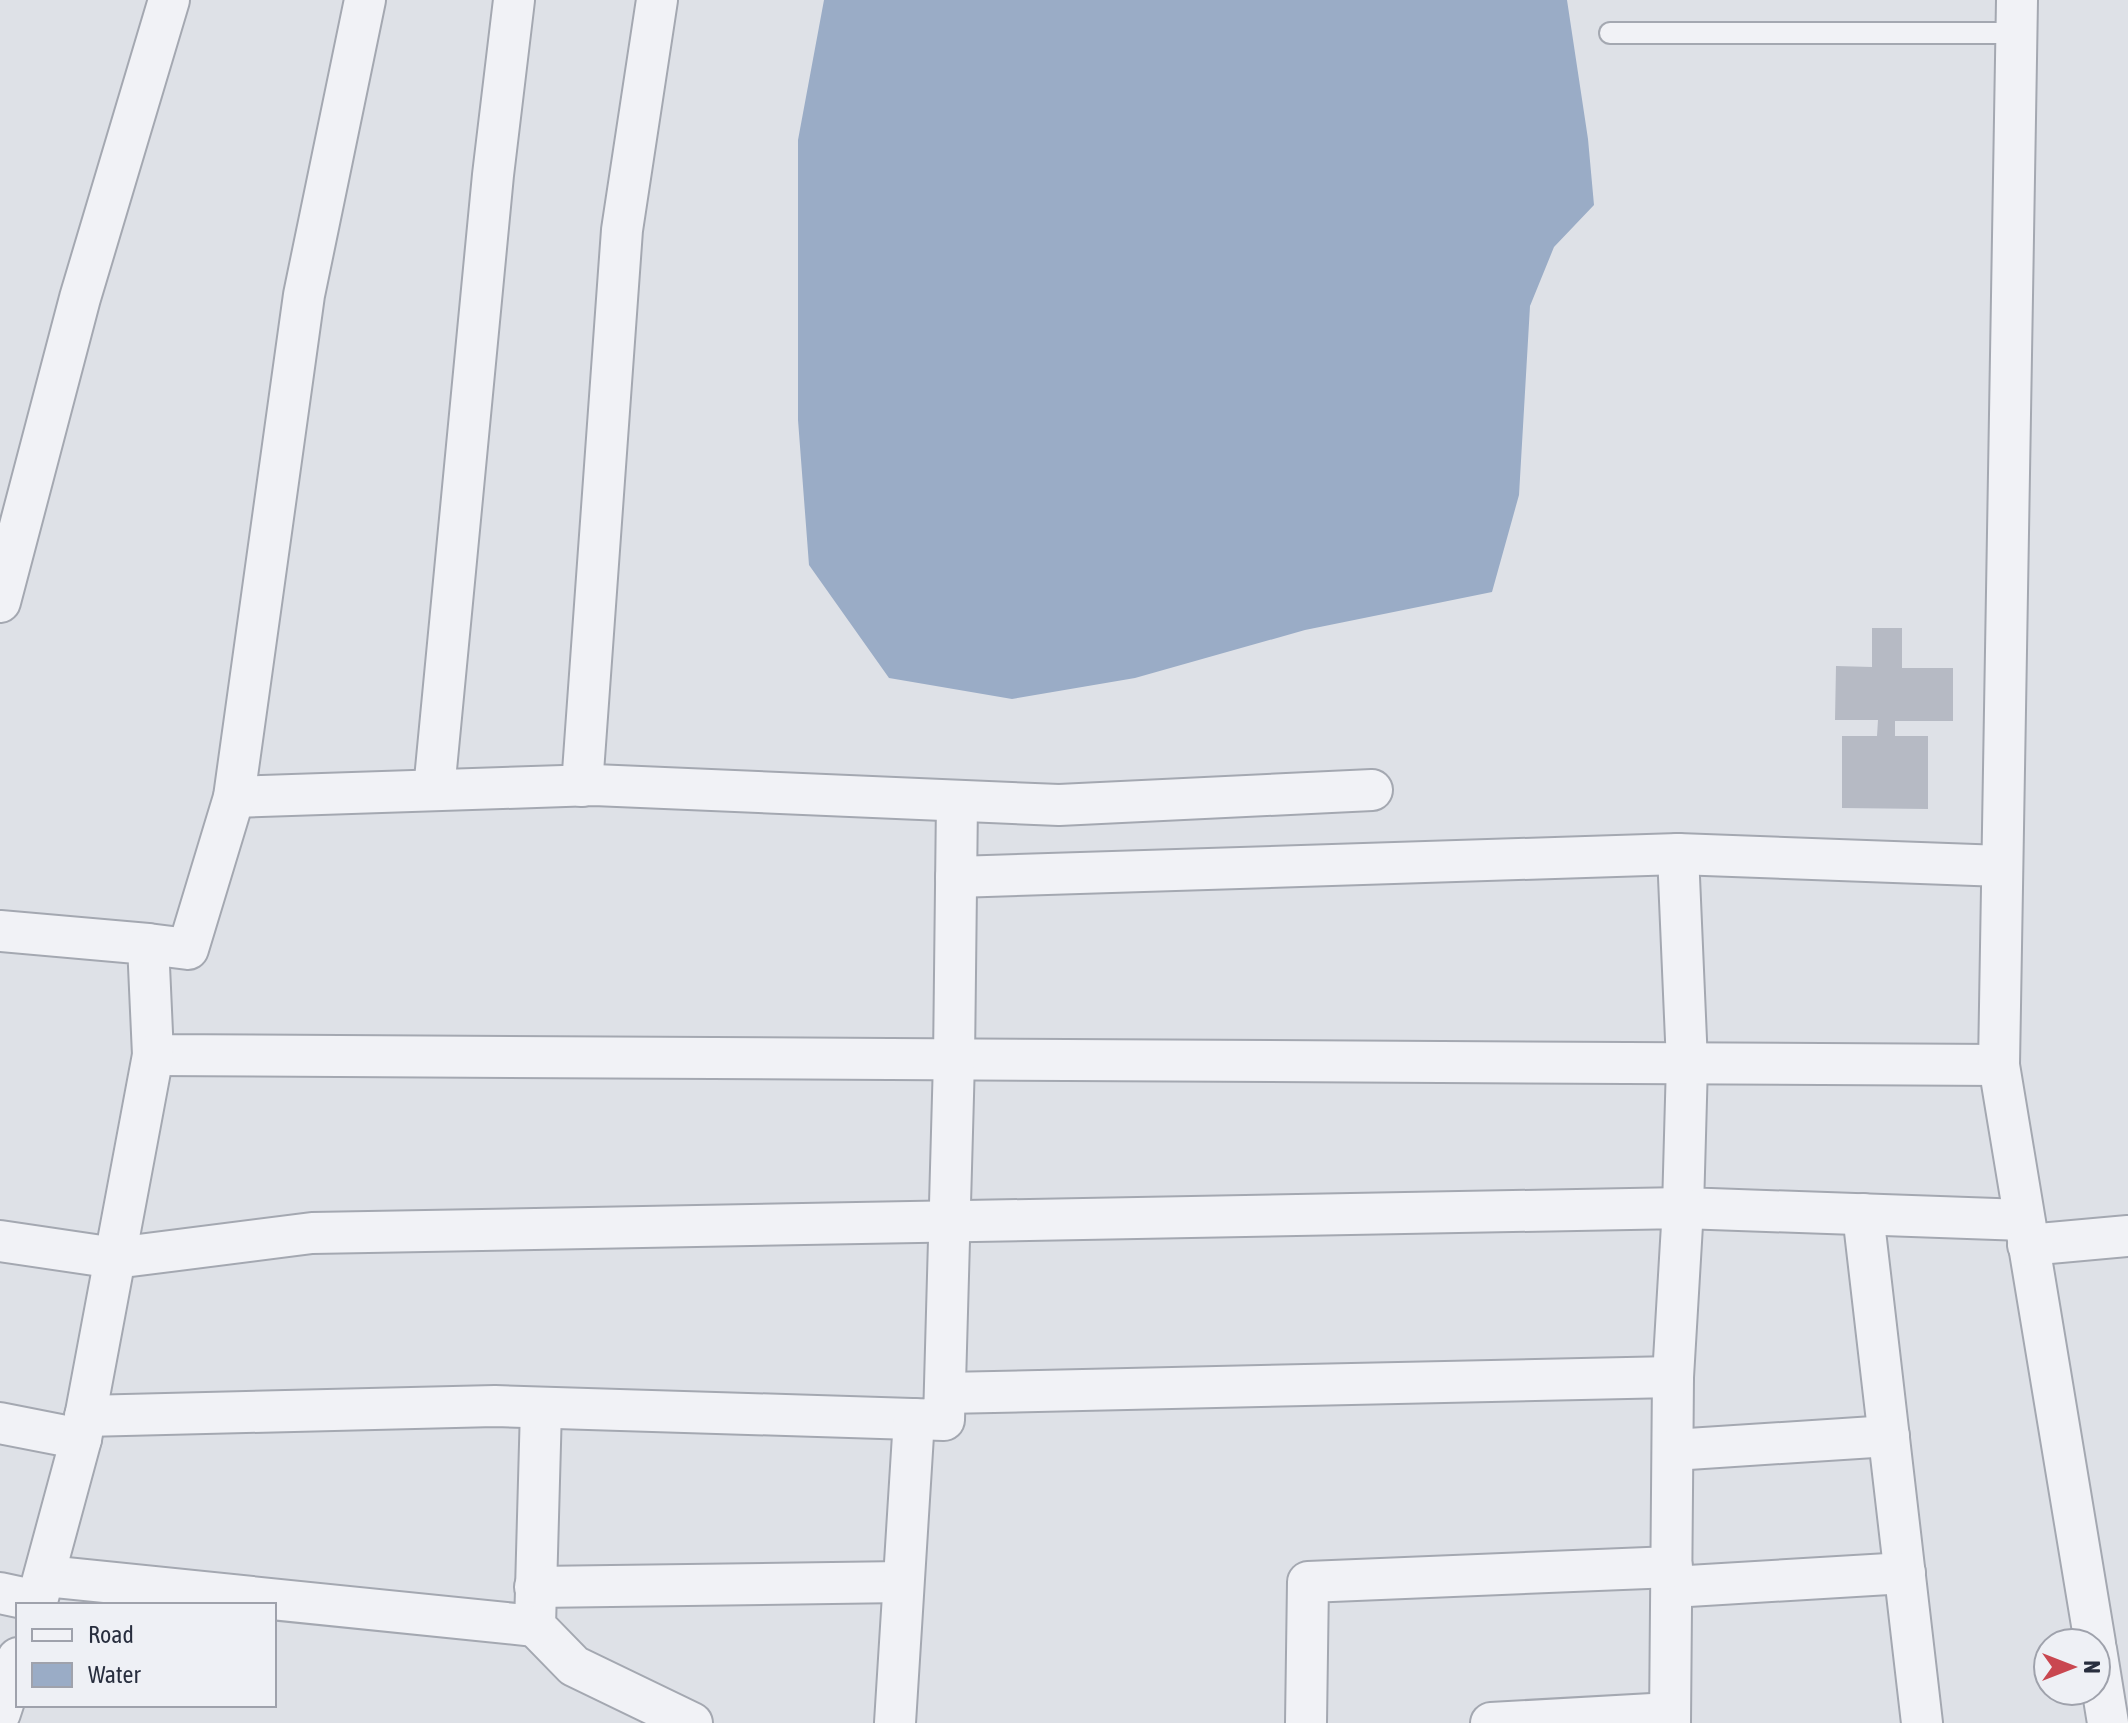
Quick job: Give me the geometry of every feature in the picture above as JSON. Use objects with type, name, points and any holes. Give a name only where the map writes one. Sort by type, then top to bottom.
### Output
[{"type":"street","points":[[0,602],[6,558],[169,0]]},
{"type":"street","points":[[0,931],[188,949],[234,797],[304,295],[365,0]]},
{"type":"street","points":[[434,790],[493,175],[514,0]]},
{"type":"street","points":[[582,786],[622,230],[657,0]]},
{"type":"street","points":[[2017,17],[1999,1065],[2092,1627]]},
{"type":"street","points":[[234,797],[582,786],[1059,805],[1372,790]]},
{"type":"street","points":[[0,1423],[83,1427],[495,1406],[944,1420],[954,1060],[957,801]]},
{"type":"street","points":[[956,877],[1678,854],[2002,866]]},
{"type":"street","points":[[1491,1723],[1670,1718],[1673,1377],[1683,1208],[1687,1063],[1678,854]]},
{"type":"street","points":[[148,944],[153,1055],[83,1427],[30,1594],[172,1603]]},
{"type":"street","points":[[153,1055],[1999,1065]]},
{"type":"street","points":[[0,1241],[115,1258],[312,1233],[1683,1208],[1863,1214],[2026,1232],[2128,1236]]},
{"type":"street","points":[[1863,1214],[1922,1723]]},
{"type":"street","points":[[945,1393],[1673,1377]]},
{"type":"street","points":[[535,1626],[541,1408]]},
{"type":"street","points":[[895,1723],[914,1419]]},
{"type":"street","points":[[1673,1450],[1889,1436]]},
{"type":"street","points":[[1306,1723],[1308,1582],[1905,1573]]},
{"type":"street","points":[[535,1587],[903,1582]]},
{"type":"street","points":[[276,1610],[535,1626],[574,1666],[685,1721]]},
{"type":"street","points":[[0,1713],[16,1664]]},
{"type":"lane","points":[[1610,33],[2017,17]]},
{"type":"water","points":[[824,0],[1567,0],[1588,139],[1594,205],[1554,247],[1530,306],[1519,495],[1492,592],[1305,630],[1135,678],[1012,699],[889,678],[809,565],[798,420],[798,140]]},
{"type":"building","points":[[1872,628],[1902,628],[1902,668],[1953,668],[1953,721],[1895,721],[1895,736],[1928,736],[1928,809],[1842,808],[1842,736],[1877,736],[1878,720],[1835,720],[1836,666],[1872,667]]}]
